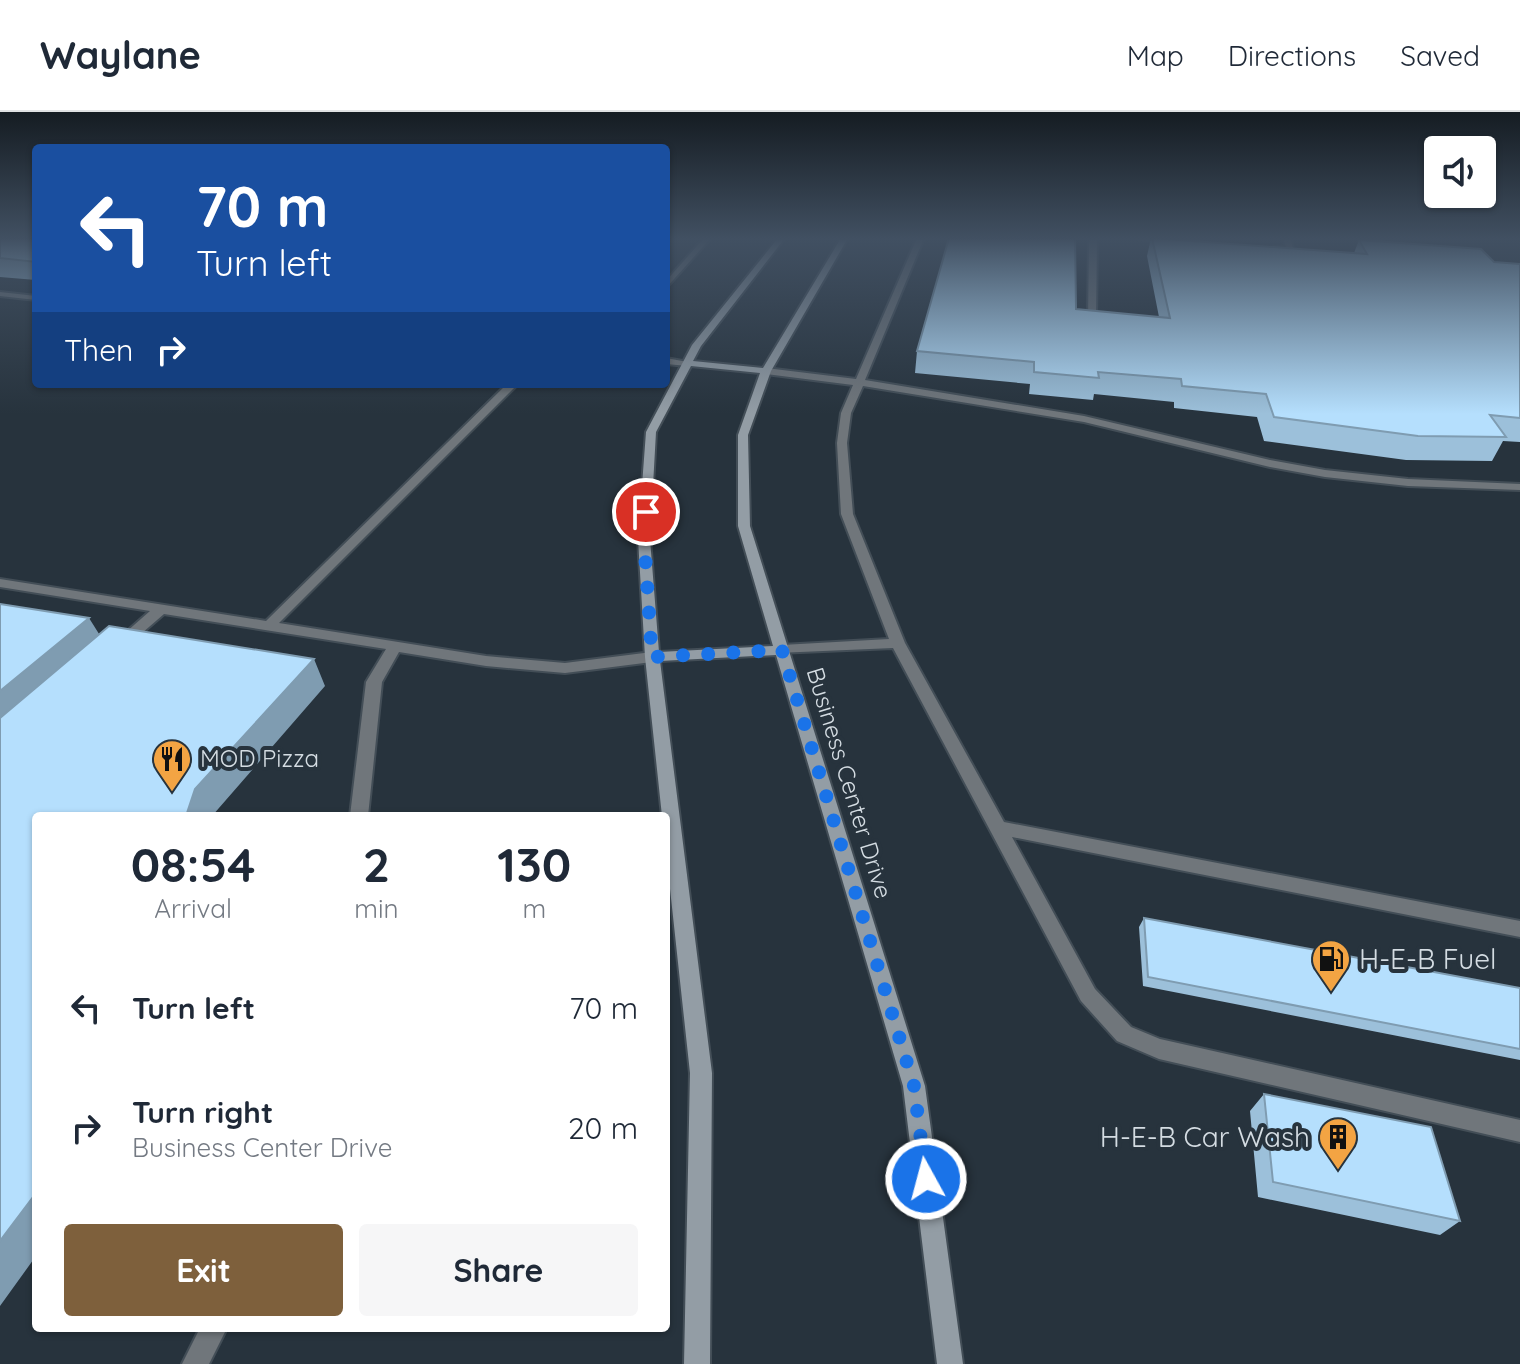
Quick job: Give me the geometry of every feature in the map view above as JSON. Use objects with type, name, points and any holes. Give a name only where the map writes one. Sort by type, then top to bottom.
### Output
[{"type":"street","points":[[697,1364],[701,1073],[652,657],[644,539],[651,432],[697,345],[736,296]]},
{"type":"street","name":"Business Center Drive","points":[[810,296],[766,371],[743,435],[744,526],[914,1086],[950,1364]]},
{"type":"street","points":[[688,363],[766,371]]},
{"type":"street","points":[[652,657],[782,650]]},
{"type":"lane","points":[[895,296],[846,413],[842,443],[847,514],[898,643],[1088,995],[1124,1034],[1159,1049],[1520,1131]]},
{"type":"lane","points":[[1092,296],[1092,321]]},
{"type":"lane","points":[[670,361],[688,363]]},
{"type":"lane","points":[[766,371],[857,382],[1084,419],[1295,469],[1408,484],[1520,487]]},
{"type":"lane","points":[[269,626],[509,388]]},
{"type":"lane","points":[[0,583],[486,661],[565,668],[652,657]]},
{"type":"lane","points":[[115,649],[161,609]]},
{"type":"lane","points":[[782,650],[898,643]]},
{"type":"lane","points":[[359,812],[374,682],[395,646]]},
{"type":"lane","points":[[998,828],[1520,929]]},
{"type":"lane","points":[[195,1364],[212,1332]]},
{"type":"building","points":[[932,296],[1076,296],[1076,309],[1170,318],[1165,296],[1520,296],[1520,418],[1490,415],[1506,437],[1418,436],[1274,417],[1266,394],[1182,386],[1181,379],[1098,372],[1099,378],[1034,372],[1034,362],[917,351]]},
{"type":"building","points":[[0,604],[89,618],[0,691]]},
{"type":"building","points":[[109,626],[314,659],[195,789],[187,812],[32,812],[32,1198],[0,1241],[0,718]]},
{"type":"building","name":"H-E-B Fuel","points":[[1144,918],[1520,988],[1520,1049],[1148,977]]},
{"type":"building","name":"H-E-B Car Wash","points":[[1264,1094],[1431,1127],[1460,1221],[1273,1182]]},
{"type":"place","name":"MOD Pizza","points":[[172,793]]},
{"type":"place","name":"H-E-B Fuel","points":[[1331,993]]},
{"type":"place","name":"H-E-B Car Wash","points":[[1338,1171]]},
{"type":"route","points":[[646,512],[644,539],[652,657],[782,650],[914,1086],[926,1179]]}]
